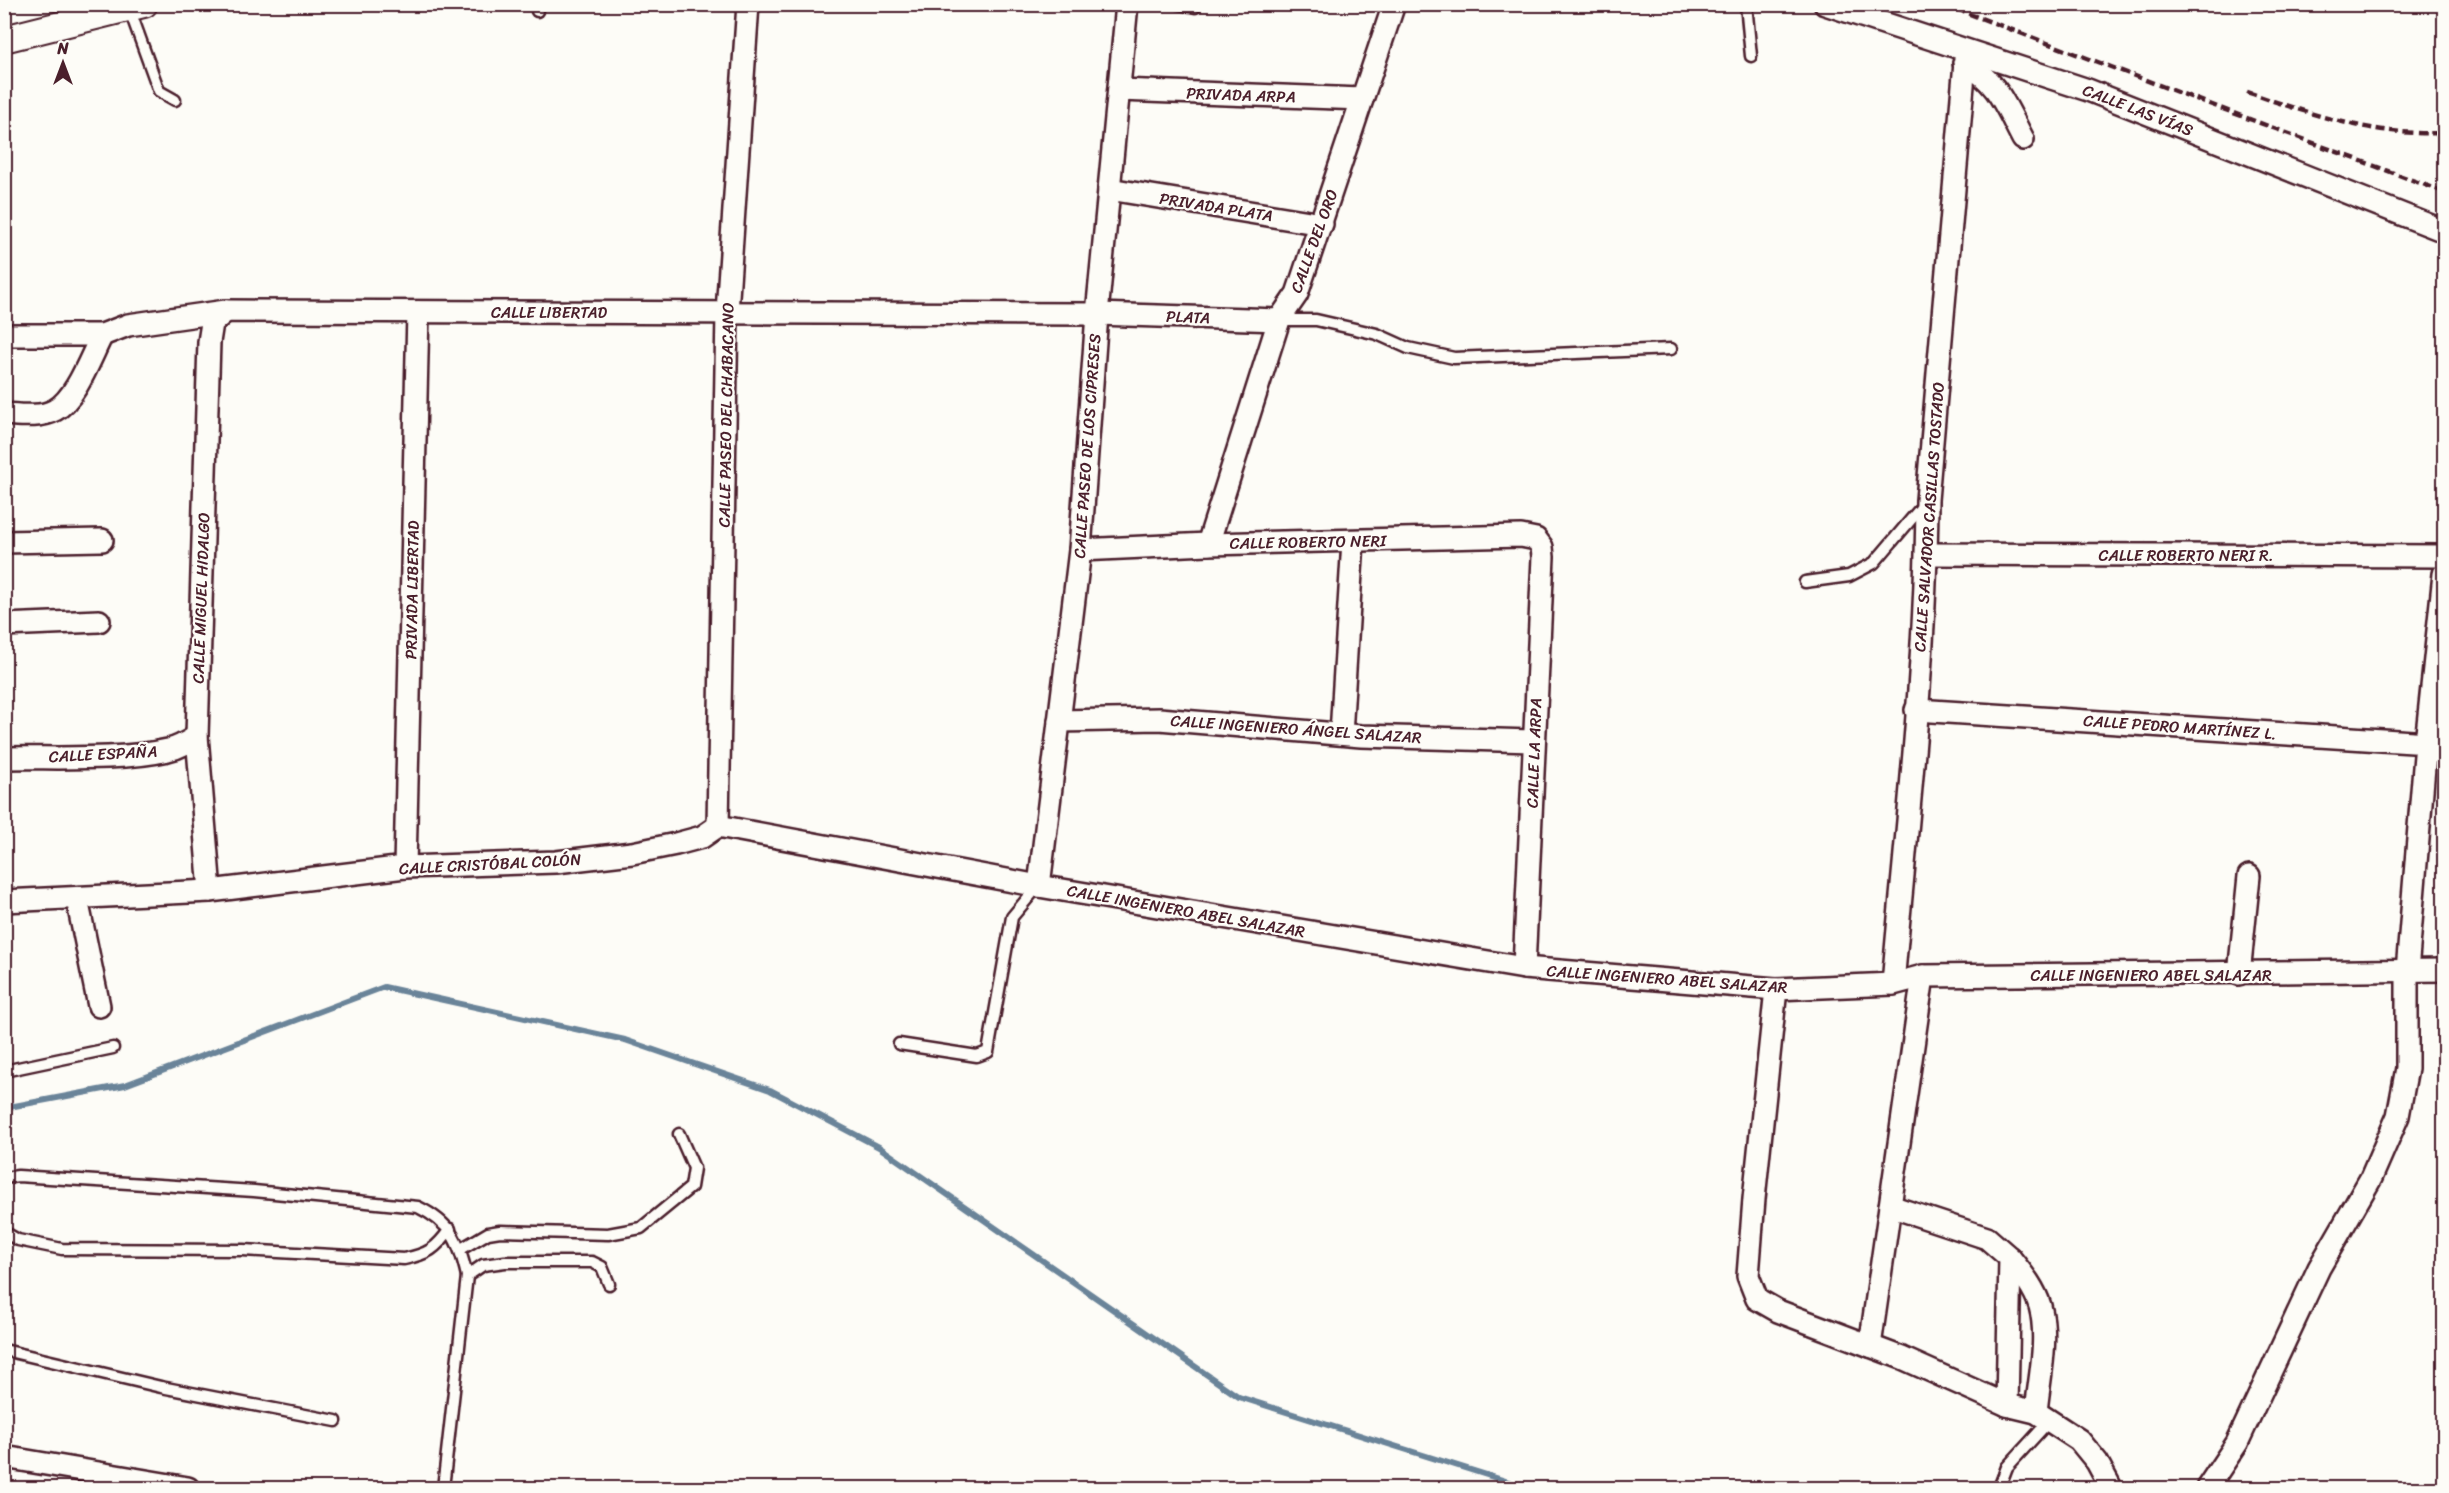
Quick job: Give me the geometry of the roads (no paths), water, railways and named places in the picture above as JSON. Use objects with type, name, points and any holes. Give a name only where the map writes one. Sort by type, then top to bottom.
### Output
[{"type":"street","name":"CALLE PASEO DEL CHABACANO","points":[[718,826],[727,312],[748,4]]},
{"type":"street","name":"CALLE PASEO DE LOS CIPRESES","points":[[1039,886],[1080,550],[1097,314],[1127,4]]},
{"type":"street","name":"CALLE DEL ORO","points":[[1208,544],[1279,320],[1297,294],[1394,4]]},
{"type":"street","name":"CALLE LAS VÍAS","points":[[1825,4],[1965,57],[2088,90],[2445,231]]},
{"type":"street","points":[[4,39],[136,6]]},
{"type":"street","points":[[1965,57],[1996,86],[2023,139]]},
{"type":"street","name":"CALLE SALVADOR CASILLAS TOSTADO","points":[[1893,984],[1927,554],[1927,500],[1965,57]]},
{"type":"street","name":"PRIVADA ARPA","points":[[1119,90],[1362,99]]},
{"type":"street","name":"PRIVADA PLATA","points":[[1109,189],[1322,224]]},
{"type":"street","name":"CALLE LIBERTAD","points":[[4,335],[102,335],[128,325],[226,311],[1097,314]]},
{"type":"street","name":"CALLE MIGUEL HIDALGO","points":[[210,891],[197,736],[209,342],[213,323],[226,311]]},
{"type":"street","name":"PRIVADA LIBERTAD","points":[[405,867],[418,312]]},
{"type":"street","name":"PLATA","points":[[1097,314],[1279,320]]},
{"type":"street","points":[[4,414],[32,416],[54,411],[68,400],[102,335]]},
{"type":"street","name":"CALLE ROBERTO NERI","points":[[1080,550],[1208,544],[1521,536],[1536,539]]},
{"type":"street","name":"CALLE LA ARPA","points":[[1524,968],[1543,557],[1542,547],[1536,539]]},
{"type":"street","points":[[4,542],[102,540]]},
{"type":"street","points":[[1341,734],[1353,541]]},
{"type":"street","name":"CALLE ROBERTO NERI R.","points":[[1927,554],[2445,556]]},
{"type":"street","points":[[2207,1488],[2237,1443],[2319,1268],[2371,1178],[2398,1116],[2406,1068],[2408,971],[2435,744],[2445,574]]},
{"type":"street","points":[[4,625],[99,621]]},
{"type":"street","name":"CALLE PEDRO MARTÍNEZ L.","points":[[1916,710],[2435,744]]},
{"type":"street","name":"CALLE INGENIERO ÁNGEL SALAZAR","points":[[1059,721],[1159,719],[1341,734],[1533,741]]},
{"type":"street","name":"CALLE ESPAÑA","points":[[4,758],[120,755],[168,750],[184,745],[197,736]]},
{"type":"street","points":[[718,826],[1039,886]]},
{"type":"street","name":"CALLE CRISTÓBAL COLÓN","points":[[4,901],[210,891],[405,867],[556,862],[632,853],[702,837],[718,826]]},
{"type":"street","points":[[2239,974],[2249,876]]},
{"type":"street","name":"CALLE INGENIERO ABEL SALAZAR","points":[[1039,886],[1524,968],[1776,989],[1893,984],[1923,976],[2445,970]]},
{"type":"street","points":[[77,899],[99,1006]]},
{"type":"street","points":[[1870,1346],[1923,976]]},
{"type":"street","points":[[1776,989],[1754,1199],[1749,1276],[1757,1299],[1778,1311],[1870,1346],[2007,1405],[2043,1416],[2079,1440],[2097,1462],[2111,1488]]},
{"type":"street","points":[[1890,1206],[1988,1238],[2010,1258],[2029,1281],[2040,1306],[2043,1339],[2043,1416]]},
{"type":"street","points":[[2007,1405],[2010,1258]]},
{"type":"street","points":[[4,1457],[188,1488]]},
{"type":"lane","points":[[1179,4],[1195,7]]},
{"type":"lane","points":[[1746,4],[1751,56]]},
{"type":"lane","points":[[136,6],[159,91],[175,100]]},
{"type":"lane","points":[[1279,320],[1316,320],[1377,334],[1408,348],[1454,358],[1671,349]]},
{"type":"lane","points":[[1805,582],[1849,576],[1874,563],[1927,500]]},
{"type":"lane","points":[[899,1044],[977,1056],[988,1052],[1012,917],[1039,886]]},
{"type":"lane","points":[[4,1071],[113,1048]]},
{"type":"lane","points":[[461,1250],[488,1233],[500,1231],[608,1234],[640,1228],[691,1187],[694,1168],[679,1134]]},
{"type":"lane","points":[[4,1178],[18,1176],[254,1191],[418,1207],[435,1215],[450,1229],[461,1250],[467,1276],[443,1488]]},
{"type":"lane","points":[[4,1232],[18,1240],[62,1250],[243,1250],[404,1259],[422,1255],[438,1246],[450,1229]]},
{"type":"lane","points":[[467,1276],[483,1265],[505,1262],[592,1262],[602,1267],[609,1284]]},
{"type":"lane","points":[[4,1350],[161,1387],[336,1421]]},
{"type":"lane","points":[[1999,1488],[2007,1467],[2043,1416]]},
{"type":"waterway","points":[[4,1108],[125,1085],[384,987],[625,1040],[770,1090],[879,1147],[1239,1397],[1528,1488]]},
{"type":"railway","points":[[1943,4],[2444,192]]},
{"type":"railway","points":[[2247,92],[2320,116],[2368,127],[2392,131],[2444,133]]}]
